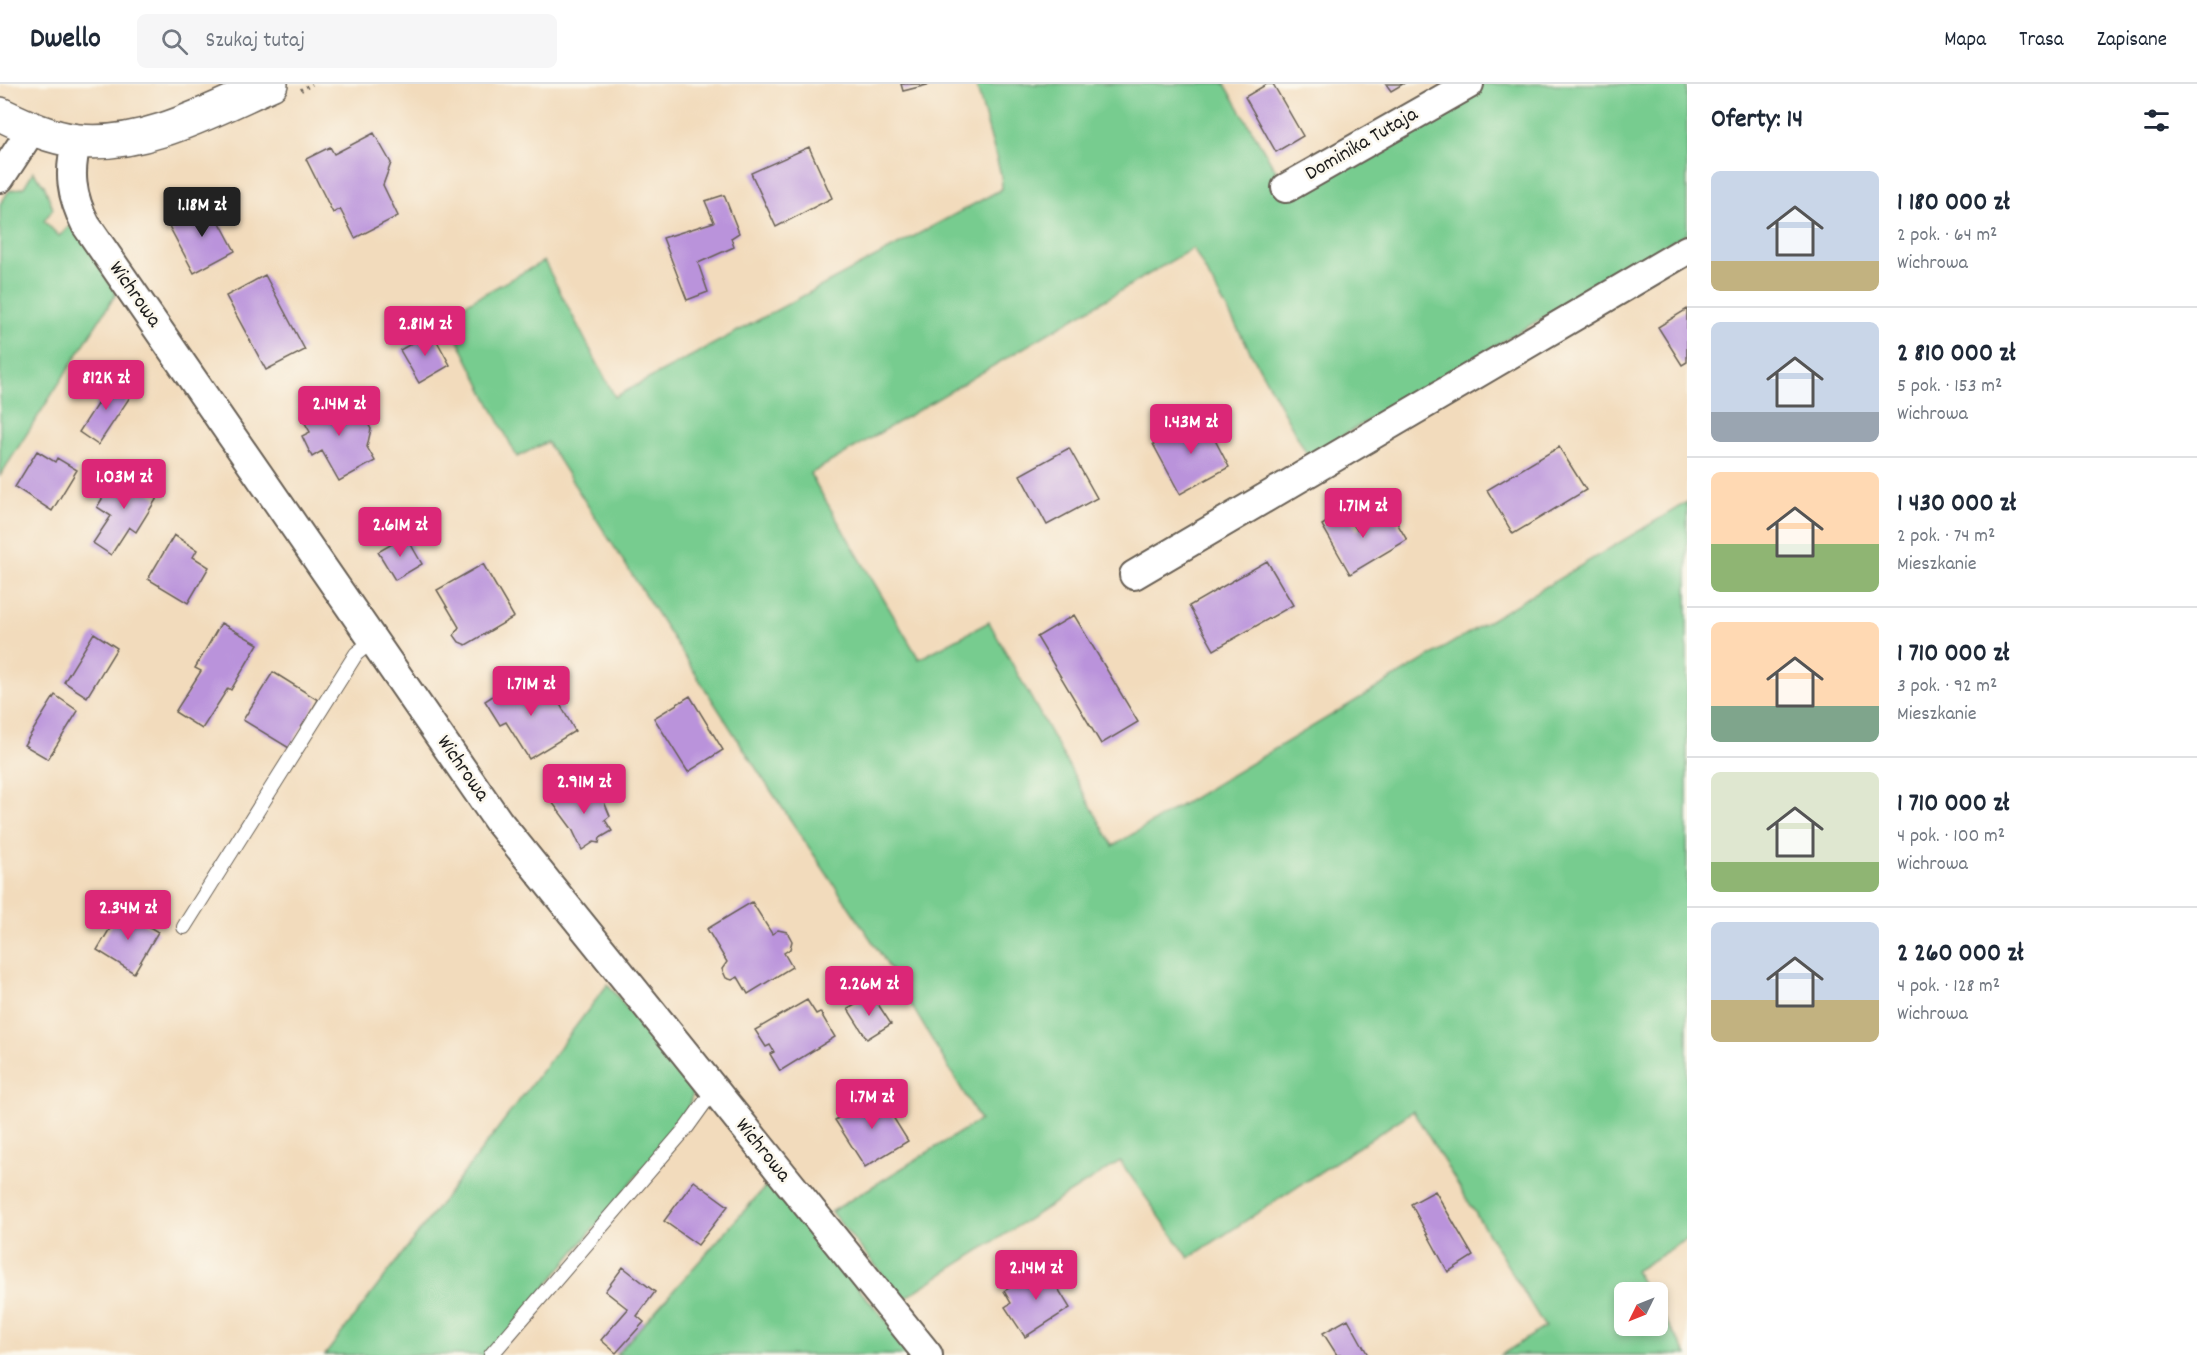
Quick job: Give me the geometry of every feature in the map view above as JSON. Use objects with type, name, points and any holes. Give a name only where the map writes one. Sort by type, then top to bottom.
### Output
[{"type":"street","points":[[0,114],[32,129],[77,141],[112,141],[158,130],[271,84]]},
{"type":"street","name":"Dominika Tutaja","points":[[1286,188],[1468,84]]},
{"type":"street","points":[[0,178],[32,129]]},
{"type":"street","name":"Wichrowa","points":[[77,141],[70,172],[76,206],[86,225],[498,821],[713,1091],[928,1355]]},
{"type":"street","points":[[1134,575],[1687,250]]},
{"type":"lane","points":[[183,927],[356,654],[373,640]]},
{"type":"lane","points":[[491,1355],[687,1126],[713,1091]]},
{"type":"green space","points":[[976,84],[1225,84],[1286,188],[1469,84],[1687,84],[1687,233],[1308,456],[1193,248],[810,474],[919,659],[989,622],[1113,846],[1687,502],[1687,1239],[1635,1271],[1642,1282],[1614,1282],[1614,1336],[1668,1336],[1668,1324],[1687,1355],[1501,1355],[1545,1327],[1413,1111],[1189,1258],[1120,1161],[903,1299],[831,1212],[980,1120],[882,956],[761,776],[547,442],[517,457],[445,315],[544,261],[615,397],[1002,189],[1001,175]]},
{"type":"green space","points":[[33,172],[44,185],[53,209],[44,221],[59,236],[73,223],[116,294],[0,476],[0,204],[9,191],[24,187]]},
{"type":"green space","points":[[608,984],[693,1094],[683,1119],[490,1355],[325,1355]]},
{"type":"green space","points":[[768,1184],[916,1355],[616,1355]]},
{"type":"building","points":[[901,84],[931,84],[903,91]]},
{"type":"building","points":[[1267,84],[1273,84],[1303,136],[1276,152],[1245,97]]},
{"type":"building","points":[[1386,84],[1403,84],[1391,91]]},
{"type":"building","points":[[374,133],[391,163],[383,185],[398,216],[355,238],[340,209],[333,213],[306,159],[330,147],[334,154]]},
{"type":"building","points":[[809,147],[832,198],[776,227],[751,173]]},
{"type":"building","points":[[724,195],[739,233],[731,238],[734,247],[698,263],[708,292],[687,300],[663,238],[714,222],[705,201]]},
{"type":"building","points":[[210,204],[235,251],[194,273],[169,226]]},
{"type":"building","points":[[265,275],[305,350],[266,370],[226,296]]},
{"type":"building","points":[[1687,309],[1687,362],[1682,365],[1658,327]]},
{"type":"building","points":[[432,332],[450,365],[419,383],[400,350]]},
{"type":"building","points":[[114,378],[134,391],[98,445],[79,432]]},
{"type":"building","points":[[341,394],[350,411],[358,406],[371,429],[367,447],[375,461],[339,481],[322,451],[312,457],[302,436],[310,432],[301,416]]},
{"type":"building","points":[[1203,417],[1229,467],[1180,494],[1153,444]]},
{"type":"building","points":[[1559,447],[1586,490],[1513,534],[1487,490]]},
{"type":"building","points":[[1069,448],[1097,498],[1047,525],[1020,475]]},
{"type":"building","points":[[37,451],[55,462],[57,458],[77,470],[52,511],[15,487]]},
{"type":"building","points":[[118,473],[132,481],[140,474],[147,478],[148,484],[144,490],[157,498],[136,532],[129,527],[111,555],[93,543],[111,516],[97,507]]},
{"type":"building","points":[[1345,511],[1357,530],[1390,511],[1407,540],[1350,574],[1322,525]]},
{"type":"building","points":[[174,535],[197,550],[193,557],[209,567],[188,603],[148,579]]},
{"type":"building","points":[[406,536],[422,564],[395,580],[378,552]]},
{"type":"building","points":[[1267,561],[1293,605],[1214,650],[1189,606]]},
{"type":"building","points":[[483,564],[514,617],[466,645],[459,642],[454,635],[459,627],[437,590]]},
{"type":"building","points":[[1074,615],[1138,722],[1101,744],[1037,637]]},
{"type":"building","points":[[221,623],[258,644],[231,690],[228,688],[202,729],[175,712],[201,671],[195,668]]},
{"type":"building","points":[[94,633],[117,648],[87,697],[64,682]]},
{"type":"building","points":[[273,672],[318,700],[289,748],[243,720]]},
{"type":"building","points":[[524,676],[538,699],[552,690],[575,731],[529,759],[506,722],[500,725],[485,701]]},
{"type":"building","points":[[55,695],[78,711],[48,759],[24,745]]},
{"type":"building","points":[[690,696],[723,750],[688,772],[654,718]]},
{"type":"building","points":[[582,783],[589,794],[594,792],[602,797],[610,816],[605,820],[612,831],[600,838],[599,843],[594,842],[582,850],[572,829],[552,802],[564,794],[565,790],[570,790]]},
{"type":"building","points":[[752,902],[772,934],[778,930],[787,932],[792,941],[790,949],[784,953],[792,967],[748,994],[738,977],[732,980],[726,978],[722,969],[727,962],[707,929]]},
{"type":"building","points":[[121,910],[158,932],[134,973],[97,950]]},
{"type":"building","points":[[872,995],[891,1024],[867,1039],[848,1009]]},
{"type":"building","points":[[807,1000],[816,1014],[820,1012],[835,1037],[780,1071],[770,1054],[774,1052],[770,1045],[766,1047],[755,1030]]},
{"type":"building","points":[[878,1093],[908,1141],[865,1167],[835,1120]]},
{"type":"building","points":[[694,1181],[728,1206],[698,1245],[664,1221]]},
{"type":"building","points":[[1435,1191],[1473,1256],[1448,1272],[1411,1204]]},
{"type":"building","points":[[1049,1264],[1061,1284],[1057,1287],[1070,1308],[1025,1337],[1005,1307],[1011,1303],[1004,1291]]},
{"type":"building","points":[[623,1267],[655,1292],[637,1316],[644,1322],[616,1353],[601,1340],[628,1309],[605,1291]]},
{"type":"building","points":[[1348,1319],[1368,1355],[1337,1355],[1323,1333]]}]
